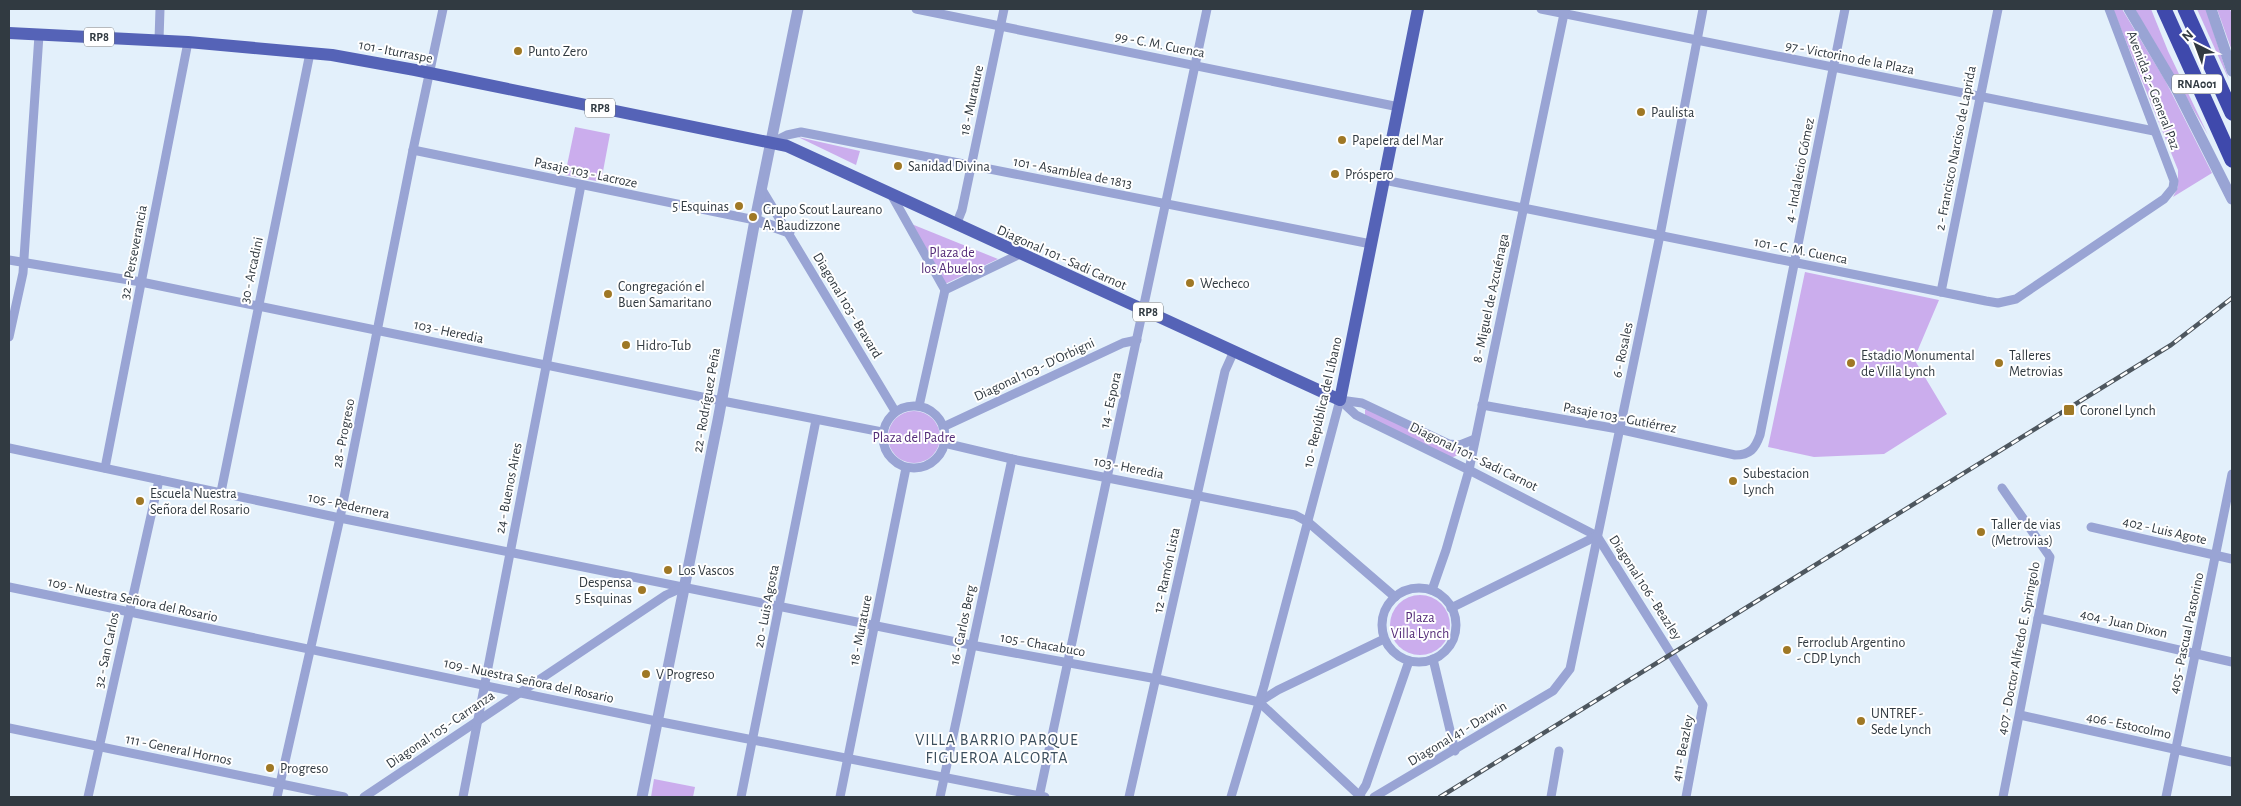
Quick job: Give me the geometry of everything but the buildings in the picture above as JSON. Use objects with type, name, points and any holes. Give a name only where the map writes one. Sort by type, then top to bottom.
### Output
[{"type":"highway","name":"RNA001","points":[[2164,9],[2232,159]]},
{"type":"highway","name":"RNA001","points":[[2185,9],[2232,113]]},
{"type":"main road","name":"10 - República del Líbano","points":[[1340,400],[1418,9]]},
{"type":"main road","name":"101 - Iturraspe","points":[[9,33],[188,42],[360,59],[771,143]]},
{"type":"main road","name":"Diagonal 101 - Sadi Carnot","points":[[771,143],[796,150],[1340,400]]},
{"type":"street","points":[[159,40],[160,9]]},
{"type":"street","name":"28 - Progreso","points":[[277,797],[340,518],[412,150],[443,9]]},
{"type":"street","name":"22 - Rodríguez Peña","points":[[642,797],[722,401],[761,188],[798,9]]},
{"type":"street","name":"99 - C. M. Cuenca","points":[[916,9],[1398,106]]},
{"type":"street","name":"18 - Murature","points":[[956,225],[962,210],[1004,9]]},
{"type":"street","name":"14 - Espora","points":[[1041,797],[1207,9]]},
{"type":"street","name":"97 - Victorino de la Plaza","points":[[1541,9],[1565,11],[1833,68],[2154,131]]},
{"type":"street","name":"6 - Rosales","points":[[1553,691],[1570,669],[1618,429],[1660,236],[1703,9]]},
{"type":"street","name":"4 - Indalecio Gómez","points":[[1751,452],[1757,444],[1760,435],[1845,9]]},
{"type":"street","name":"2 - Francisco Narciso de Laprida","points":[[1941,292],[1998,9]]},
{"type":"street","name":"Avenida 2 - General Paz","points":[[2109,9],[2174,181]]},
{"type":"street","points":[[2129,9],[2177,90],[2232,199]]},
{"type":"street","points":[[2211,9],[2232,71]]},
{"type":"street","name":"8 - Miguel de Azcuénaga","points":[[1432,590],[1446,550],[1469,470],[1522,208],[1565,11]]},
{"type":"street","points":[[9,337],[24,262],[39,35]]},
{"type":"street","name":"32 - Perseverancia","points":[[105,468],[188,42]]},
{"type":"street","name":"30 - Arcadini","points":[[221,492],[310,53]]},
{"type":"street","name":"101 - Asamblea de 1813","points":[[771,143],[787,135],[801,132],[971,167],[1371,244]]},
{"type":"street","name":"Pasaje 103 - Lacroze","points":[[412,150],[755,220]]},
{"type":"street","name":"101 - C. M. Cuenca","points":[[1384,180],[1998,303],[2016,299],[2164,200],[2173,188],[2174,181]]},
{"type":"street","name":"24 - Buenos Aires","points":[[464,797],[581,185]]},
{"type":"street","name":"Diagonal 103 - Bravard","points":[[761,188],[896,411]]},
{"type":"street","points":[[890,194],[945,290],[919,406]]},
{"type":"street","points":[[755,220],[788,232]]},
{"type":"street","points":[[945,290],[1020,254]]},
{"type":"street","name":"103 - Heredia","points":[[9,260],[141,282],[546,366],[882,432]]},
{"type":"street","name":"Diagonal 103 - D'Orbigni","points":[[944,426],[1123,343],[1137,340]]},
{"type":"street","name":"12 - Ramón Lista","points":[[1129,797],[1225,370],[1234,351]]},
{"type":"street","name":"Diagonal 101 - Sadi Carnot","points":[[1340,400],[1362,403],[1449,444],[1460,445],[1475,439]]},
{"type":"street","name":"Diagonal 101 - Sadi Carnot","points":[[1340,400],[1356,415],[1469,470],[1597,536]]},
{"type":"street","name":"10 - República del Líbano","points":[[1231,797],[1259,702],[1340,400]]},
{"type":"street","name":"Pasaje 103 - Gutiérrez","points":[[1482,405],[1618,429],[1734,455],[1743,455],[1751,452]]},
{"type":"street","points":[[919,406],[934,413],[944,426],[944,444],[938,457],[926,466],[906,468],[898,464],[885,450],[882,432],[887,420],[896,411],[903,407],[919,406]]},
{"type":"street","name":"20 - Luis Agosta","points":[[741,797],[816,420]]},
{"type":"street","name":"103 - Heredia","points":[[944,444],[1295,515],[1308,522],[1395,597]]},
{"type":"street","name":"105 - Pedernera","points":[[9,448],[340,518],[684,587]]},
{"type":"street","name":"16 - Carlos Berg","points":[[940,797],[1012,459]]},
{"type":"street","name":"18 - Murature","points":[[840,797],[906,468]]},
{"type":"street","name":"405 - Pascual Pastorino","points":[[2166,797],[2217,556],[2232,474]]},
{"type":"street","name":"32 - San Carlos","points":[[88,797],[159,480]]},
{"type":"street","name":"407 - Doctor Alfredo E. Springolo","points":[[2002,488],[2050,557],[2003,797]]},
{"type":"street","name":"402 - Luis Agote","points":[[2091,527],[2232,559]]},
{"type":"street","points":[[1452,608],[1597,536]]},
{"type":"street","name":"Diagonal 106 - Beazley","points":[[1597,536],[1671,652]]},
{"type":"street","name":"109 - Nuestra Señora del Rosario","points":[[9,587],[656,721],[848,757],[1041,797]]},
{"type":"street","name":"105 - Chacabuco","points":[[684,587],[971,645],[1157,679],[1259,702]]},
{"type":"street","name":"Diagonal 105 - Carranza","points":[[364,797],[666,595],[684,587]]},
{"type":"street","points":[[1410,589],[1432,590],[1446,600],[1452,608],[1456,621],[1454,638],[1444,652],[1433,659],[1417,662],[1409,661],[1391,650],[1384,639],[1382,620],[1385,609],[1395,597],[1410,589]]},
{"type":"street","name":"404 - Juan Dixon","points":[[2038,618],[2232,662]]},
{"type":"street","points":[[1384,639],[1278,690],[1259,702],[1360,797],[1366,785],[1409,661]]},
{"type":"street","name":"411 - Beazley","points":[[1671,652],[1703,705],[1686,797]]},
{"type":"street","points":[[1433,659],[1454,751]]},
{"type":"street","name":"Diagonal 41 - Darwin","points":[[1374,797],[1553,691]]},
{"type":"street","name":"406 - Estocolmo","points":[[2020,714],[2232,762]]},
{"type":"street","name":"111 - General Hornos","points":[[9,728],[344,797]]},
{"type":"street","points":[[1551,797],[1559,751]]},
{"type":"green space","points":[[2113,9],[2122,9],[2165,80],[2212,173],[2173,197],[2178,187],[2178,170]]},
{"type":"green space","points":[[2135,9],[2151,9],[2168,51],[2208,135]]},
{"type":"green space","points":[[2197,9],[2206,9],[2229,80]]},
{"type":"green space","points":[[2217,9],[2230,9],[2232,15],[2232,51]]},
{"type":"green space","points":[[575,127],[610,134],[601,182],[565,175]]},
{"type":"green space","points":[[798,137],[860,151],[856,165]]},
{"type":"green space","name":"Plaza de los Abuelos","points":[[909,223],[998,259],[945,284]]},
{"type":"green space","name":"Estadio Monumental de Villa Lynch","points":[[1805,272],[1939,300],[1914,359],[1947,414],[1884,454],[1814,457],[1768,447]]},
{"type":"green space","points":[[1368,409],[1457,450],[1458,455],[1451,458],[1365,417],[1365,410]]},
{"type":"green space","name":"Plaza del Padre","points":[[914,411],[924,413],[932,419],[938,427],[940,437],[938,447],[932,455],[924,461],[914,463],[904,461],[896,455],[890,447],[888,437],[890,427],[896,419],[904,413]]},
{"type":"green space","name":"Plaza Villa Lynch","points":[[1414,595],[1426,595],[1437,600],[1445,608],[1450,619],[1448,637],[1437,650],[1426,655],[1414,655],[1403,650],[1395,642],[1390,631],[1390,619],[1395,608],[1403,600]]},
{"type":"green space","points":[[654,779],[695,787],[693,797],[651,797]]},
{"type":"railway","points":[[1440,797],[2171,345],[2232,298]]},
{"type":"place","name":"Punto Zero","points":[[518,51]]},
{"type":"place","name":"Paulista","points":[[1641,112]]},
{"type":"place","name":"Papelera del Mar","points":[[1342,140]]},
{"type":"place","name":"Sanidad Divina","points":[[898,166]]},
{"type":"place","name":"Próspero","points":[[1335,174]]},
{"type":"place","name":"5 Esquinas","points":[[739,206]]},
{"type":"place","name":"Grupo Scout Laureano A. Baudizzone","points":[[753,217]]},
{"type":"place","name":"Wecheco","points":[[1190,283]]},
{"type":"place","name":"Congregación el Buen Samaritano","points":[[608,294]]},
{"type":"place","name":"Hidro-Tub","points":[[626,345]]},
{"type":"place","name":"Estadio Monumental de Villa Lynch","points":[[1851,363]]},
{"type":"place","name":"Talleres Metrovias","points":[[1999,363]]},
{"type":"place","name":"Coronel Lynch","points":[[2069,410]]},
{"type":"place","name":"Subestacion Lynch","points":[[1733,481]]},
{"type":"place","name":"Escuela Nuestra Señora del Rosario","points":[[140,501]]},
{"type":"place","name":"Taller de vias (Metrovias)","points":[[1981,532]]},
{"type":"place","name":"Los Vascos","points":[[668,570]]},
{"type":"place","name":"Despensa 5 Esquinas","points":[[642,590]]},
{"type":"place","name":"Ferroclub Argentino - CDP Lynch","points":[[1787,650]]},
{"type":"place","name":"V Progreso","points":[[646,674]]},
{"type":"place","name":"UNTREF - Sede Lynch","points":[[1861,721]]},
{"type":"place","name":"Progreso","points":[[270,768]]},
{"type":"district","name":"VILLA BARRIO PARQUE FIGUEROA ALCORTA","points":[[997,748]]}]
